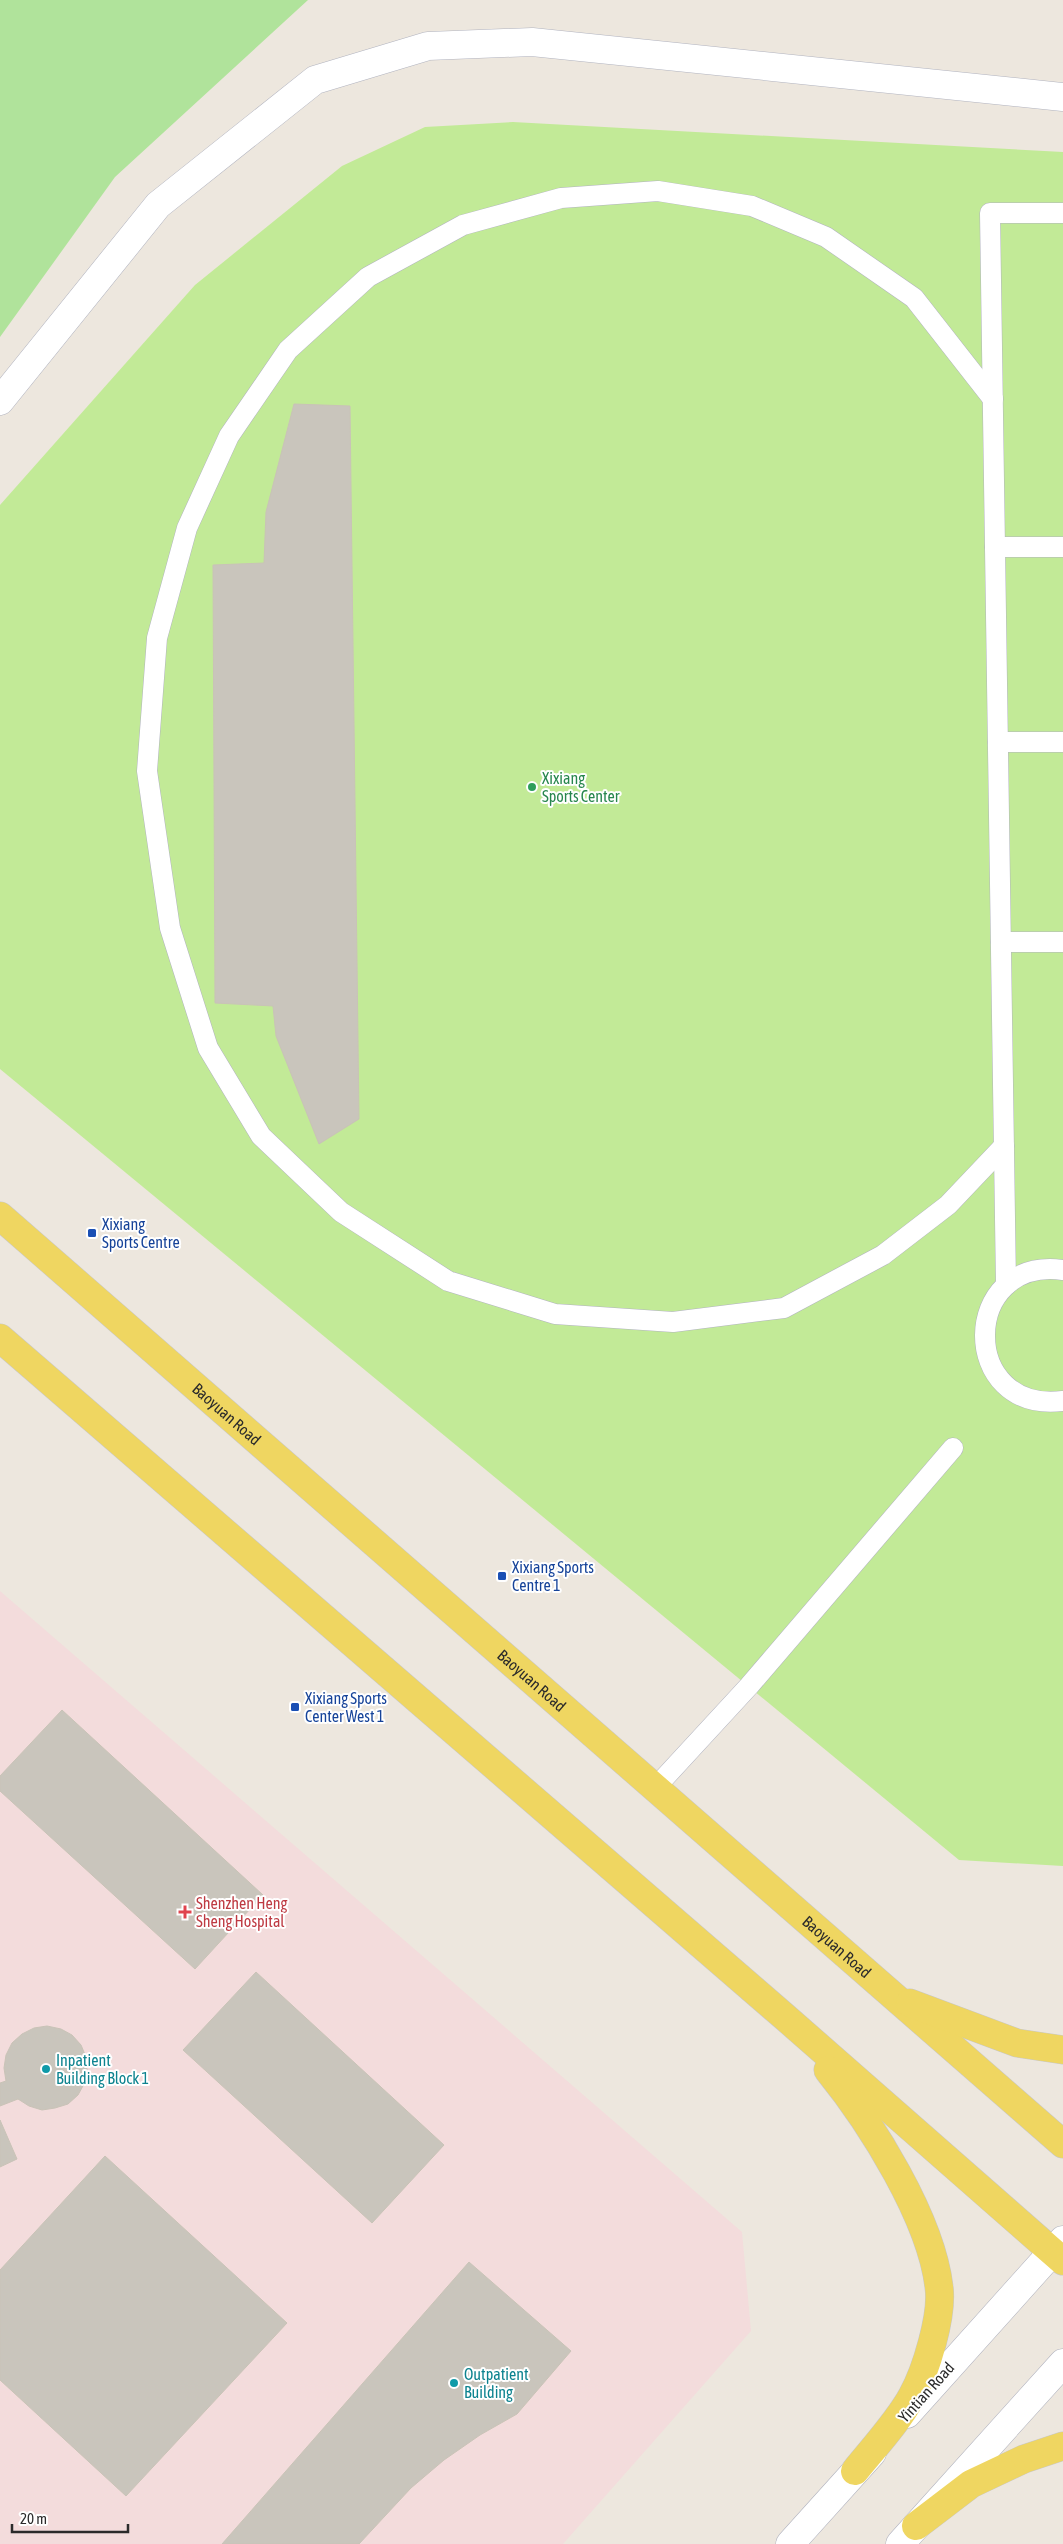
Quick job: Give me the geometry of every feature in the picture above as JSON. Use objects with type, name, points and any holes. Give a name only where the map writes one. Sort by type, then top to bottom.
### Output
[{"type":"main road","name":"Baoyuan Road","points":[[0,1216],[1063,2144]]},
{"type":"main road","points":[[0,1338],[786,2018],[1059,2251]]},
{"type":"main road","points":[[892,1996],[1017,2043],[1063,2050]]},
{"type":"main road","points":[[786,2018],[841,2086],[907,2192],[929,2242],[940,2288],[934,2342],[912,2396],[855,2471]]},
{"type":"main road","points":[[908,2535],[971,2484],[1024,2459],[1063,2446]]},
{"type":"street","points":[[0,401],[158,205],[315,80],[428,46],[532,42],[1063,97]]},
{"type":"street","name":"Yintian Road","points":[[790,2544],[1059,2251]]},
{"type":"street","points":[[908,2535],[1063,2363]]},
{"type":"lane","points":[[993,399],[914,298],[826,237],[752,206],[658,191],[610,194],[561,198],[463,225],[368,277],[288,350],[229,436],[187,528],[157,638],[148,770],[170,928],[208,1048],[261,1136],[340,1212],[448,1281],[555,1314],[673,1322],[784,1308],[883,1256],[948,1205],[1004,1146]]},
{"type":"lane","points":[[1006,1284],[990,213],[1063,213]]},
{"type":"lane","points":[[995,547],[1063,547]]},
{"type":"lane","points":[[998,742],[1063,742]]},
{"type":"lane","points":[[1001,942],[1063,942]]},
{"type":"lane","points":[[1063,1270],[1049,1268],[1026,1273],[1006,1284],[992,1303],[984,1324],[984,1348],[992,1370],[1007,1388],[1028,1399],[1049,1403],[1063,1401]]},
{"type":"lane","points":[[655,1788],[749,1686],[953,1448]]},
{"type":"shaded area","name":"Shenzhen Heng Sheng Hospital","points":[[0,1591],[742,2232],[751,2331],[563,2544],[0,2544]]},
{"type":"green space","points":[[0,0],[308,0],[115,177],[0,337]]},
{"type":"green space","name":"Xixiang Sports Center","points":[[513,122],[1063,152],[1063,1866],[959,1860],[0,1069],[0,505],[195,285],[342,166],[425,127]]},
{"type":"building","points":[[294,404],[350,406],[359,1119],[319,1144],[276,1036],[273,1006],[215,1003],[213,565],[264,563],[266,512]]},
{"type":"building","points":[[62,1710],[263,1895],[195,1969],[0,1791],[0,1776]]},
{"type":"building","points":[[256,1972],[444,2145],[372,2223],[183,2050]]},
{"type":"building","name":"Inpatient Building Block 1","points":[[47,2026],[61,2029],[72,2035],[81,2045],[86,2057],[87,2071],[84,2084],[78,2095],[68,2104],[42,2110],[29,2106],[18,2099],[0,2106],[0,2083],[6,2081],[4,2068],[6,2055],[12,2043],[22,2034],[34,2028]]},
{"type":"building","points":[[0,2120],[17,2159],[0,2167]]},
{"type":"building","points":[[105,2156],[287,2323],[126,2496],[0,2380],[0,2270]]},
{"type":"building","name":"Outpatient Building","points":[[469,2262],[571,2351],[517,2414],[480,2435],[444,2460],[411,2488],[359,2544],[222,2544]]},
{"type":"place","name":"Xixiang Sports Center","points":[[532,787]]},
{"type":"place","name":"Xixiang Sports Centre","points":[[92,1233]]},
{"type":"place","name":"Xixiang Sports Centre 1","points":[[502,1576]]},
{"type":"place","name":"Xixiang Sports Center West 1","points":[[295,1707]]},
{"type":"place","name":"Shenzhen Heng Sheng Hospital","points":[[185,1912]]},
{"type":"place","name":"Inpatient Building Block 1","points":[[46,2069]]},
{"type":"place","name":"Outpatient Building","points":[[454,2383]]}]
